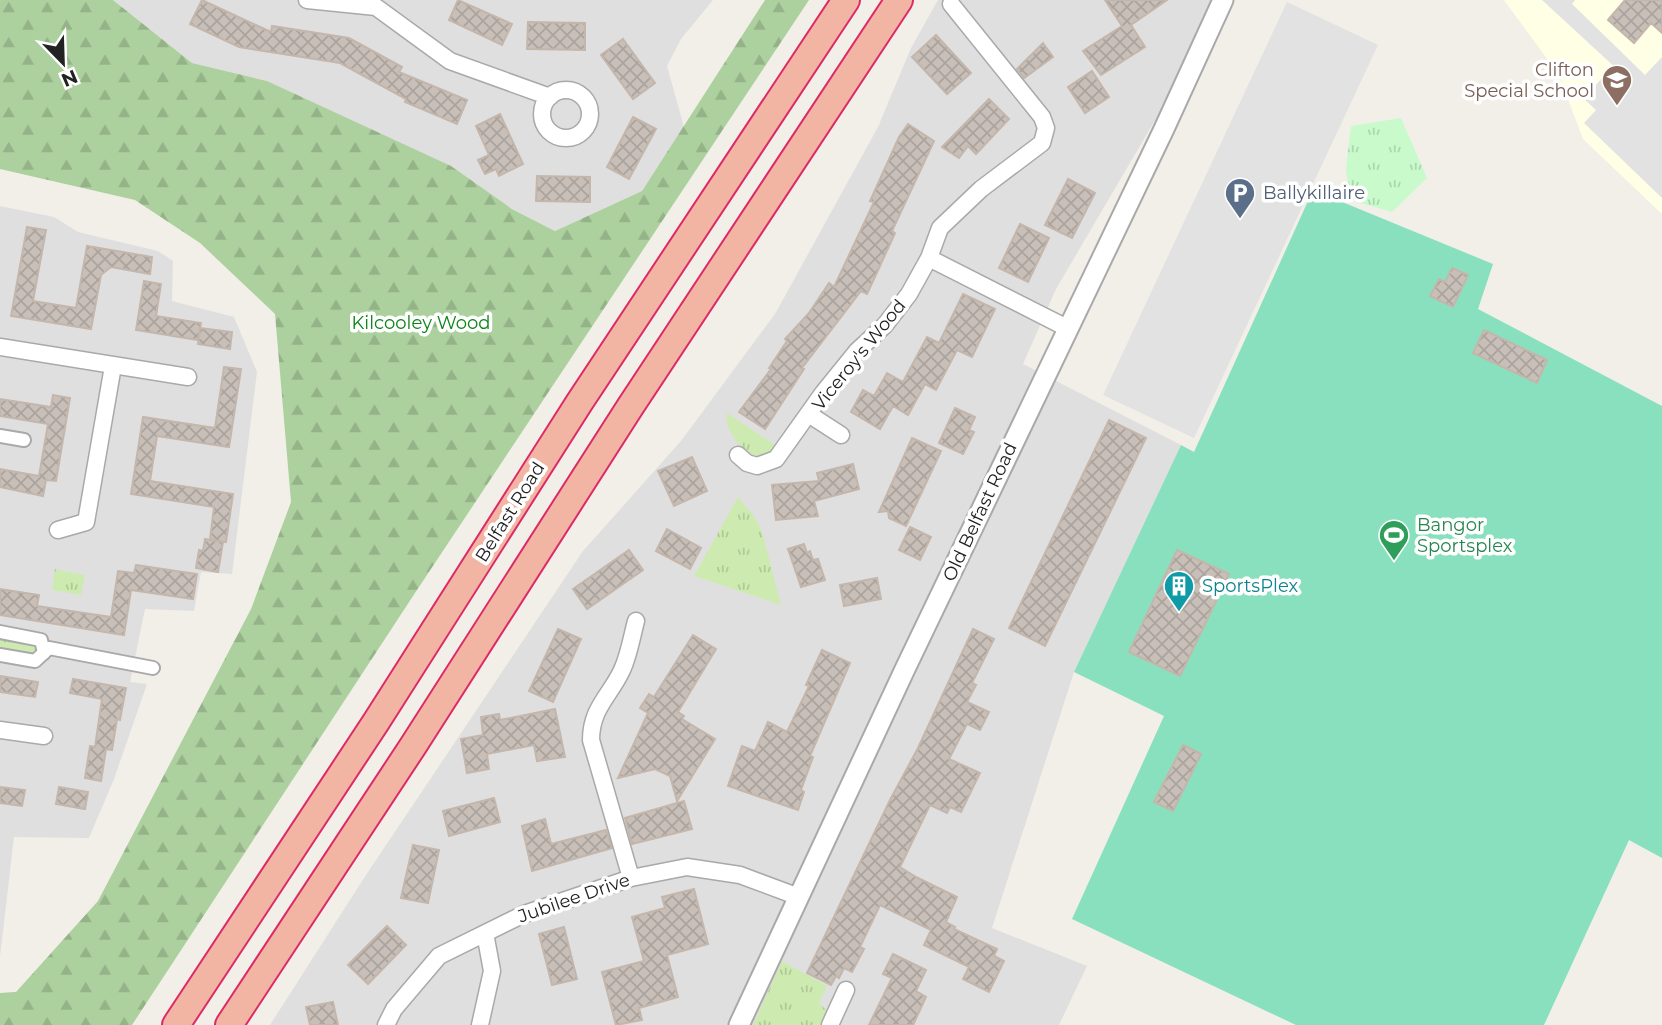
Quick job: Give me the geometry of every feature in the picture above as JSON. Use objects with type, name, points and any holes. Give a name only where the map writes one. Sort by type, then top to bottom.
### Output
[{"type":"highway","name":"Belfast Road","points":[[176,1025],[376,722],[579,403],[846,0]]},
{"type":"highway","points":[[229,1025],[898,0]]},
{"type":"street","points":[[307,0],[377,3],[397,24],[450,61],[550,97]]},
{"type":"street","name":"Old Belfast Road","points":[[739,1025],[1223,0]]},
{"type":"street","name":"Viceroy's Wood","points":[[738,455],[747,463],[757,466],[776,460],[824,393],[909,294],[929,258],[940,228],[981,189],[1042,143],[1046,128],[1042,117],[951,4]]},
{"type":"street","points":[[929,258],[1067,328]]},
{"type":"street","points":[[0,346],[188,377]]},
{"type":"street","points":[[58,530],[86,522],[113,366]]},
{"type":"street","name":"Viceroy's Wood","points":[[810,415],[841,435]]},
{"type":"street","points":[[0,436],[24,440]]},
{"type":"street","points":[[631,878],[591,740],[591,725],[597,710],[623,669],[636,621]]},
{"type":"street","points":[[0,632],[41,640],[44,653]]},
{"type":"street","points":[[0,655],[34,661],[49,648],[153,668]]},
{"type":"street","points":[[0,730],[44,736]]},
{"type":"street","name":"Jubilee Drive","points":[[386,1025],[394,1009],[439,956],[524,914],[631,878],[687,867],[740,875],[799,897]]},
{"type":"street","points":[[480,1025],[492,971],[485,933]]},
{"type":"street","points":[[830,1025],[846,990]]},
{"type":"shaded area","points":[[113,0],[713,0],[681,39],[667,66],[684,127],[642,191],[555,231],[267,81],[192,63]]},
{"type":"shaded area","points":[[938,0],[1211,0],[1171,93],[1056,289],[1023,364],[1181,445],[1074,672],[992,928],[1087,966],[1059,1025],[270,1025],[364,878],[583,551],[681,441],[775,314],[878,127],[911,48]]},
{"type":"shaded area","name":"Clifton Special School","points":[[1504,0],[1662,0],[1662,214],[1583,139],[1559,75]]},
{"type":"shaded area","points":[[1542,0],[1575,0],[1572,4],[1645,75],[1662,57],[1662,198],[1584,123],[1596,110],[1584,99],[1607,72],[1613,78],[1619,71]]},
{"type":"shaded area","name":"Ballykillaire","points":[[1287,2],[1378,45],[1194,438],[1103,395]]},
{"type":"shaded area","points":[[0,206],[54,217],[78,232],[158,251],[173,261],[172,301],[234,317],[257,372],[232,574],[201,572],[194,611],[145,609],[130,682],[147,684],[114,779],[89,838],[14,837],[0,956]]},
{"type":"green space","name":"Kilcooley Wood","points":[[0,0],[113,0],[192,63],[267,81],[451,166],[512,209],[555,231],[642,191],[765,0],[809,0],[132,1025],[0,1025],[0,993],[16,992],[98,901],[251,609],[291,502],[275,314],[200,243],[135,200],[0,169]]},
{"type":"green space","points":[[1401,118],[1427,178],[1392,212],[1350,200],[1346,169],[1351,126]]},
{"type":"green space","name":"Bangor Sportsplex","points":[[1313,190],[1493,264],[1478,309],[1662,406],[1662,858],[1629,840],[1544,1025],[1296,1025],[1072,919],[1164,716],[1074,672],[1181,445],[1194,452]]},
{"type":"green space","points":[[727,413],[778,447],[770,454],[760,456],[743,448],[730,431]]},
{"type":"green space","points":[[738,497],[754,516],[762,531],[781,605],[694,576]]},
{"type":"green space","points":[[55,569],[85,575],[81,595],[52,590]]},
{"type":"green space","points":[[0,634],[37,641],[34,659],[0,652]]},
{"type":"green space","points":[[782,961],[827,986],[819,1003],[827,1011],[820,1025],[753,1025]]},
{"type":"building","points":[[202,0],[271,32],[272,26],[349,38],[402,67],[399,72],[467,100],[457,124],[405,102],[406,99],[340,63],[239,47],[190,24]]},
{"type":"building","points":[[458,0],[512,24],[502,45],[449,20]]},
{"type":"building","points":[[1105,0],[1167,0],[1131,25],[1145,47],[1101,75],[1083,51],[1122,26]]},
{"type":"building","points":[[1625,0],[1662,0],[1662,33],[1651,23],[1634,43],[1608,20]]},
{"type":"building","points":[[528,22],[585,23],[585,50],[527,49]]},
{"type":"building","points":[[936,35],[971,73],[947,94],[912,57]]},
{"type":"building","points":[[623,39],[655,83],[633,99],[601,55]]},
{"type":"building","points":[[1043,43],[1053,57],[1024,78],[1017,69]]},
{"type":"building","points":[[1092,71],[1109,97],[1085,113],[1068,87]]},
{"type":"building","points":[[989,99],[1009,119],[976,154],[968,146],[959,158],[942,147]]},
{"type":"building","points":[[500,114],[523,164],[499,176],[496,169],[485,174],[478,160],[489,155],[476,126]]},
{"type":"building","points":[[633,117],[656,129],[629,179],[607,167]]},
{"type":"building","points":[[908,124],[934,141],[892,231],[895,233],[867,294],[861,291],[802,368],[804,369],[765,429],[739,412],[771,369],[769,368],[787,341],[785,339],[809,313],[829,283],[834,287],[874,202],[870,201],[899,137]]},
{"type":"building","points":[[537,176],[590,177],[590,202],[536,201]]},
{"type":"building","points":[[1068,179],[1095,193],[1072,238],[1045,225]]},
{"type":"building","points":[[1020,224],[1049,238],[1028,282],[999,268]]},
{"type":"building","points":[[27,227],[46,230],[33,301],[76,308],[87,246],[152,257],[150,274],[111,267],[101,275],[91,329],[11,316]]},
{"type":"building","points":[[1452,268],[1468,275],[1453,307],[1430,296],[1439,279],[1445,282]]},
{"type":"building","points":[[144,281],[161,284],[156,316],[201,323],[198,340],[136,330]]},
{"type":"building","points":[[963,294],[995,309],[972,357],[957,350],[936,390],[925,384],[908,415],[893,406],[880,429],[851,412],[863,390],[874,396],[887,373],[903,382],[927,337],[939,343]]},
{"type":"building","points":[[200,328],[232,332],[230,349],[198,344]]},
{"type":"building","points":[[1484,330],[1547,360],[1537,383],[1473,353]]},
{"type":"building","points":[[224,367],[241,369],[229,447],[157,436],[150,481],[233,494],[226,542],[210,539],[214,507],[131,494],[143,417],[215,428]]},
{"type":"building","points":[[53,395],[70,398],[56,481],[46,480],[43,496],[0,487],[0,469],[39,476],[48,424],[0,416],[0,399],[51,407]]},
{"type":"building","points":[[955,408],[975,417],[969,430],[974,432],[963,454],[939,443]]},
{"type":"building","points":[[1109,420],[1146,438],[1045,646],[1009,628]]},
{"type":"building","points":[[912,438],[941,451],[906,526],[889,518],[888,511],[879,512]]},
{"type":"building","points":[[692,457],[707,491],[674,506],[658,471]]},
{"type":"building","points":[[853,464],[859,489],[814,501],[818,516],[776,520],[772,485],[819,481],[817,473]]},
{"type":"building","points":[[910,527],[931,537],[920,560],[899,550]]},
{"type":"building","points":[[667,529],[701,548],[690,569],[656,551]]},
{"type":"building","points":[[205,539],[223,542],[218,572],[196,568],[199,550],[203,551]]},
{"type":"building","points":[[804,544],[813,560],[818,559],[825,580],[801,587],[788,549]]},
{"type":"building","points":[[629,550],[643,570],[587,609],[573,589]]},
{"type":"building","name":"SportsPlex","points":[[1177,550],[1229,574],[1180,676],[1129,652]]},
{"type":"building","points":[[136,565],[197,574],[193,599],[131,590],[124,635],[0,615],[0,589],[39,595],[37,606],[111,617],[118,571],[134,573]]},
{"type":"building","points":[[877,578],[881,599],[844,606],[840,585]]},
{"type":"building","points":[[558,629],[581,639],[553,702],[529,691]]},
{"type":"building","points":[[973,629],[994,639],[972,683],[976,685],[967,702],[989,712],[980,730],[967,724],[949,759],[980,773],[961,812],[950,807],[947,813],[930,805],[900,867],[957,897],[946,922],[955,927],[954,929],[997,949],[994,956],[1004,961],[989,992],[963,979],[969,967],[924,945],[931,930],[880,905],[860,947],[864,949],[852,972],[844,968],[839,978],[836,976],[831,985],[807,973],[890,800],[918,748]]},
{"type":"building","points":[[693,635],[716,649],[678,712],[684,716],[682,719],[715,739],[677,801],[670,776],[655,769],[618,778],[648,713],[640,708],[649,694],[654,697]]},
{"type":"building","points":[[822,650],[850,663],[810,756],[813,757],[801,790],[804,792],[798,810],[728,786],[742,746],[755,751],[768,722],[787,732],[809,686],[806,685]]},
{"type":"building","points":[[0,676],[38,682],[35,697],[0,692]]},
{"type":"building","points":[[73,679],[126,688],[112,750],[106,749],[101,781],[85,778],[90,746],[95,747],[102,699],[70,693]]},
{"type":"building","points":[[555,709],[565,757],[537,761],[534,745],[487,754],[489,769],[467,773],[461,739],[483,735],[481,717],[499,714],[500,720]]},
{"type":"building","points":[[1183,745],[1201,754],[1173,811],[1154,802]]},
{"type":"building","points":[[0,787],[25,790],[22,806],[0,803]]},
{"type":"building","points":[[59,787],[88,792],[85,809],[56,804]]},
{"type":"building","points":[[494,798],[500,822],[449,836],[443,811]]},
{"type":"building","points":[[684,801],[692,829],[632,844],[625,818]]},
{"type":"building","points":[[545,819],[551,844],[606,830],[612,848],[532,871],[522,826]]},
{"type":"building","points":[[413,845],[439,850],[428,903],[401,898]]},
{"type":"building","points":[[694,889],[708,944],[667,955],[678,997],[639,1008],[642,1020],[616,1025],[602,972],[644,961],[632,917],[665,908],[662,897]]},
{"type":"building","points":[[387,926],[406,945],[368,984],[348,965]]},
{"type":"building","points":[[564,927],[577,979],[552,985],[539,934]]},
{"type":"building","points":[[893,954],[926,970],[916,991],[926,997],[913,1025],[869,1025],[892,978],[883,974]]},
{"type":"building","points":[[333,1002],[338,1025],[310,1025],[306,1007]]},
{"type":"place","name":"Clifton Special School","points":[[1617,107]]},
{"type":"place","name":"Ballykillaire","points":[[1240,220]]},
{"type":"place","name":"Bangor Sportsplex","points":[[1394,562]]},
{"type":"place","name":"SportsPlex","points":[[1179,613]]}]
